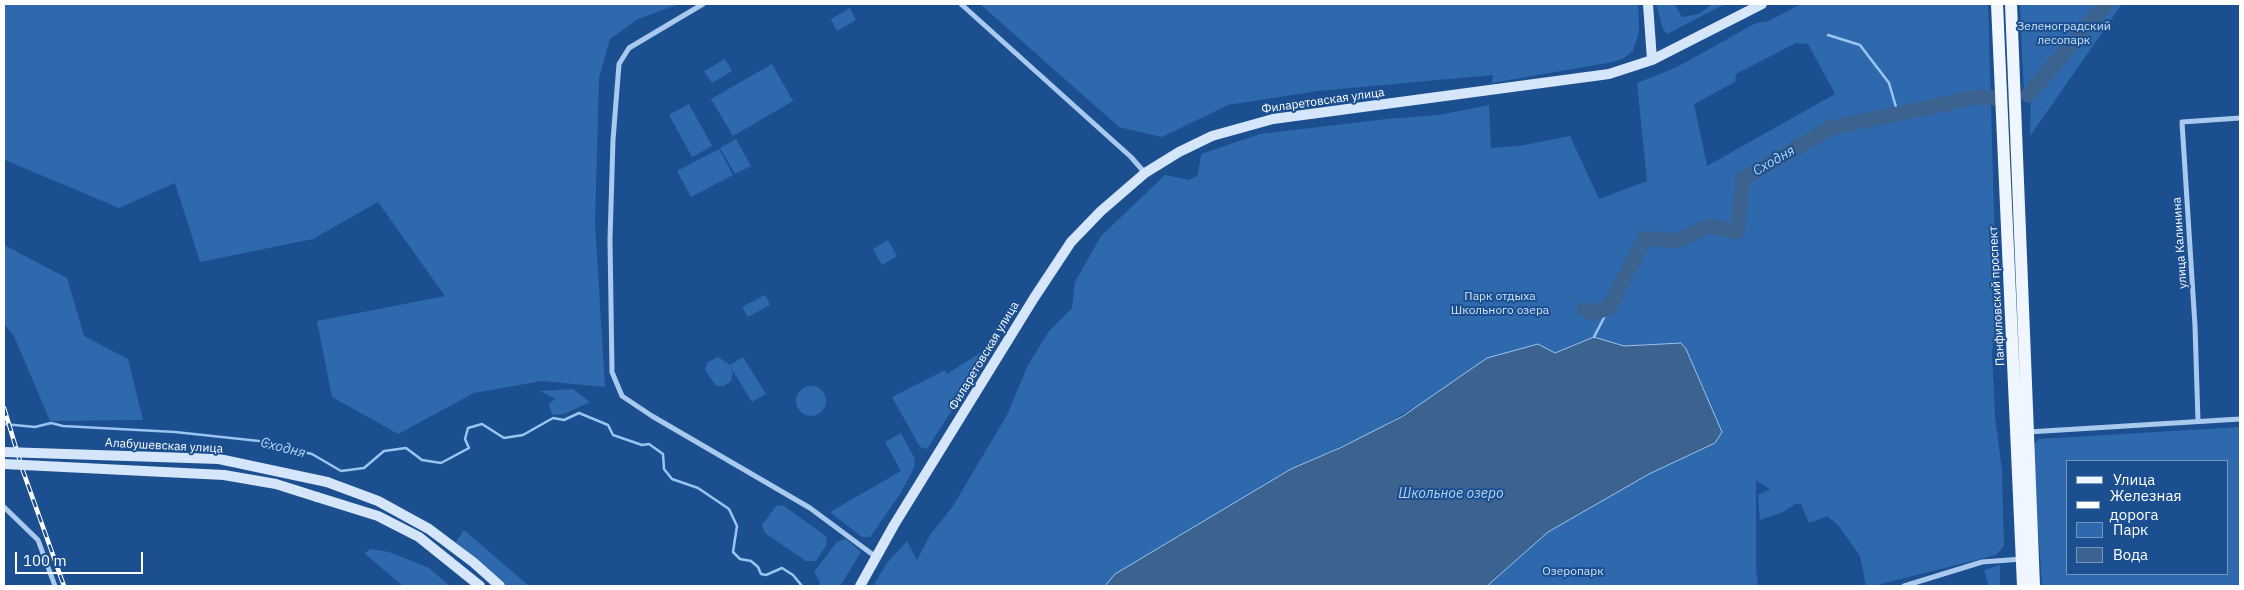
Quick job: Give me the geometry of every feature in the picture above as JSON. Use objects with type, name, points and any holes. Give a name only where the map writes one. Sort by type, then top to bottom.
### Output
[{"type":"main road","name":"Панфиловский проспект","points":[[1997,4],[2023,586]]},
{"type":"main road","name":"Панфиловский проспект","points":[[2011,4],[2034,586]]},
{"type":"street","points":[[703,4],[629,48],[619,64],[613,140],[610,239],[612,372],[622,396],[652,416],[810,508],[876,557]]},
{"type":"street","points":[[961,4],[1131,157],[1145,173]]},
{"type":"street","points":[[1648,4],[1652,60]]},
{"type":"street","name":"Филаретовская улица","points":[[860,586],[1034,298],[1071,242],[1101,211],[1145,173],[1179,152],[1212,136],[1273,119],[1609,74],[1652,60],[1762,4]]},
{"type":"street","name":"улица Калинина","points":[[2198,421],[2195,326],[2182,122],[2240,118]]},
{"type":"street","points":[[2028,432],[2240,419]]},
{"type":"street","name":"Алабушевская улица","points":[[4,452],[219,459],[327,482],[378,501],[429,529],[474,562],[500,586]]},
{"type":"street","points":[[4,464],[224,475],[276,484],[378,516],[419,537],[480,586]]},
{"type":"street","points":[[4,507],[38,540],[55,586]]},
{"type":"street","points":[[1904,586],[1982,562],[2022,558]]},
{"type":"green space","points":[[4,4],[679,4],[638,19],[610,39],[599,78],[595,223],[605,387],[542,381],[474,393],[398,434],[332,397],[317,321],[445,296],[378,202],[313,239],[200,262],[175,183],[119,208],[5,160],[4,163]]},
{"type":"green space","points":[[980,4],[1638,4],[1639,32],[1633,51],[1624,58],[1613,62],[1492,83],[1493,75],[1318,91],[1228,105],[1162,137],[1119,127]]},
{"type":"green space","points":[[1656,4],[1674,4],[1682,17],[1699,14],[1712,4],[1725,4],[1667,34],[1663,29]]},
{"type":"green space","points":[[1801,4],[1988,4],[1997,317],[1992,353],[1995,417],[2002,470],[2004,546],[1996,555],[1873,586],[1866,586],[1860,556],[1838,525],[1827,516],[1809,523],[1801,504],[1795,504],[1783,512],[1760,520],[1758,495],[1770,489],[1756,480],[1756,568],[1758,586],[1487,586],[1548,532],[1649,474],[1715,443],[1722,432],[1686,349],[1672,343],[1624,346],[1594,337],[1555,353],[1437,394],[1369,434],[1291,469],[1115,574],[1105,586],[873,586],[887,563],[907,541],[917,560],[930,535],[953,506],[1007,415],[1028,365],[1049,331],[1072,308],[1075,282],[1101,236],[1165,175],[1189,180],[1198,175],[1201,154],[1260,134],[1386,119],[1439,115],[1489,105],[1491,148],[1519,146],[1570,136],[1599,199],[1647,181],[1637,83],[1677,67],[1756,23],[1769,21]],"holes":[[[1796,43],[1808,44],[1835,94],[1707,166],[1694,104],[1735,82],[1736,74]]]},
{"type":"green space","name":"Зеленоградский лесопарк","points":[[2020,4],[2122,4],[2030,136],[2031,83],[2030,90],[2024,92]]},
{"type":"green space","points":[[850,8],[856,20],[837,31],[831,19]]},
{"type":"green space","points":[[725,59],[732,71],[712,83],[704,71]]},
{"type":"green space","points":[[772,64],[793,101],[733,136],[711,99]]},
{"type":"green space","points":[[689,104],[712,146],[692,157],[669,115]]},
{"type":"green space","points":[[736,139],[751,166],[735,174],[720,148]]},
{"type":"green space","points":[[719,149],[733,175],[691,197],[677,171]]},
{"type":"green space","points":[[888,240],[897,256],[882,265],[873,249]]},
{"type":"green space","points":[[4,245],[67,278],[84,336],[128,359],[143,420],[50,421],[14,336],[4,324]]},
{"type":"green space","points":[[765,295],[770,305],[748,317],[742,307]]},
{"type":"green space","points":[[980,353],[983,362],[927,449],[920,447],[892,397],[945,370],[947,374]]},
{"type":"green space","points":[[718,357],[730,365],[743,357],[766,394],[752,402],[730,366],[733,373],[731,381],[724,386],[716,386],[705,370],[708,362]]},
{"type":"green space","points":[[811,386],[822,390],[826,401],[822,412],[811,416],[800,412],[796,401],[800,390]]},
{"type":"green space","points":[[573,389],[590,402],[564,414],[552,415],[549,404],[555,399],[540,391]]},
{"type":"green space","points":[[2240,427],[2240,586],[2042,586],[2034,444],[2039,439]]},
{"type":"green space","points":[[901,433],[915,459],[914,468],[900,494],[870,537],[862,537],[830,512],[901,471],[885,442]]},
{"type":"green space","points":[[777,505],[784,506],[826,536],[827,544],[816,561],[806,561],[765,533],[762,525]]},
{"type":"green space","points":[[464,530],[529,586],[507,586],[456,542]]},
{"type":"green space","points":[[846,539],[861,552],[840,586],[818,586],[820,582],[814,572],[837,542]]},
{"type":"green space","points":[[371,549],[389,552],[429,568],[450,586],[403,586],[364,553]]},
{"type":"green space","points":[[2000,565],[2000,586],[1989,586],[1984,570]]},
{"type":"water","name":"Школьное озеро","points":[[1594,337],[1624,346],[1681,343],[1686,349],[1722,432],[1715,443],[1649,474],[1548,532],[1487,586],[1105,586],[1115,574],[1291,469],[1342,447],[1403,416],[1487,358],[1538,344],[1555,353]]},
{"type":"waterway","name":"Сходня","points":[[2028,95],[2106,4]]},
{"type":"waterway","points":[[1828,35],[1860,45],[1889,83],[1898,114]]},
{"type":"waterway","name":"Сходня","points":[[1584,309],[1593,313],[1609,308],[1645,238],[1677,241],[1709,226],[1737,232],[1743,179],[1830,128],[1978,97],[1993,98]]},
{"type":"waterway","points":[[1594,337],[1609,308]]},
{"type":"waterway","name":"Сходня","points":[[4,424],[35,427],[51,423],[63,426],[175,432],[259,441],[312,454],[341,471],[364,468],[384,451],[406,448],[422,460],[441,463],[469,448],[465,439],[468,428],[482,424],[504,438],[523,435],[553,418],[564,420],[579,413],[608,425],[613,435],[642,445],[649,444],[663,454],[664,469],[672,479],[698,488],[729,509],[737,526],[733,552],[740,559],[751,561],[758,567],[761,574],[766,575],[782,568],[793,575],[802,586]]},
{"type":"railway","points":[[4,408],[23,471],[64,586]]},
{"type":"park label","name":"Парк отдыха Школьного озера","points":[[1500,304]]},
{"type":"park label","name":"Озеропарк","points":[[1573,572]]}]
